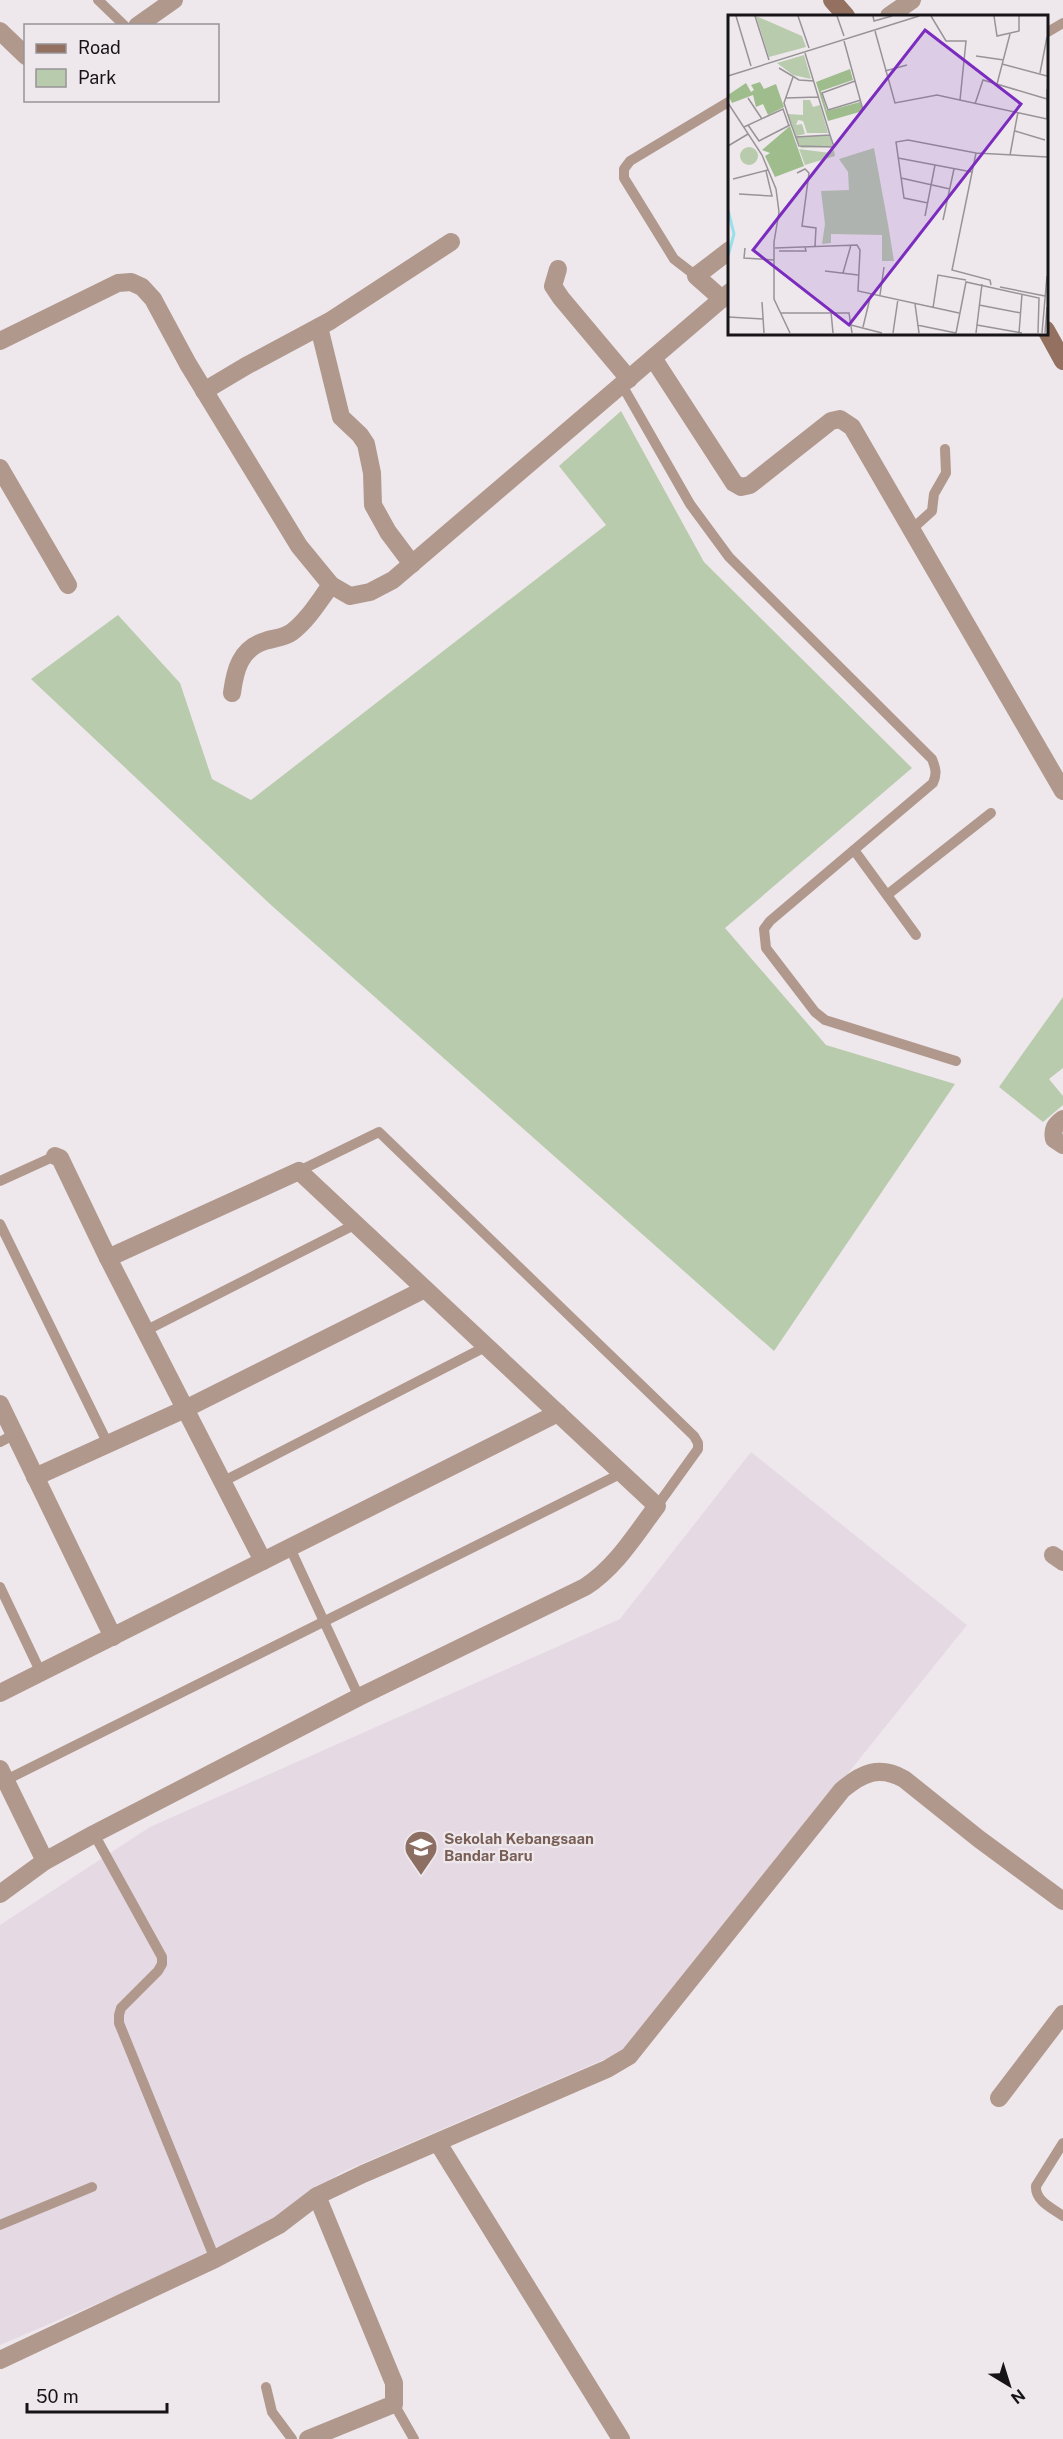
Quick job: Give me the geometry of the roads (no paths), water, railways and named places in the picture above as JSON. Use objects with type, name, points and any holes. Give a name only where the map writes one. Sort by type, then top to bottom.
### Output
[{"type":"main road","points":[[1048,332],[1063,361]]},
{"type":"street","points":[[140,24],[174,0]]},
{"type":"street","points":[[890,15],[912,0]]},
{"type":"street","points":[[0,31],[24,54]]},
{"type":"street","points":[[204,391],[319,327],[451,242]]},
{"type":"street","points":[[4,332],[118,283],[131,282],[142,287],[153,299],[204,391],[299,546],[331,585],[350,596],[370,592],[393,580],[726,295],[696,276],[728,252]]},
{"type":"street","points":[[558,269],[553,286],[626,382]]},
{"type":"street","points":[[319,327],[341,417],[366,444],[372,473],[373,505],[388,532],[412,564]]},
{"type":"street","points":[[652,358],[734,483],[741,487],[750,485],[831,421],[840,419],[852,427],[1063,791]]},
{"type":"street","points":[[0,468],[68,585]]},
{"type":"street","points":[[232,693],[235,673],[241,658],[252,647],[289,634],[301,624],[331,585]]},
{"type":"street","points":[[1063,1119],[1056,1124],[1053,1132],[1054,1139],[1063,1145]]},
{"type":"street","points":[[56,1156],[60,1158],[108,1258],[263,1561]]},
{"type":"street","points":[[0,1894],[45,1861],[94,1834],[359,1697],[585,1587],[600,1577],[614,1563],[657,1506],[299,1171],[108,1258]]},
{"type":"street","points":[[35,1477],[185,1409],[425,1289]]},
{"type":"street","points":[[0,1404],[8,1438],[35,1477],[113,1637]]},
{"type":"street","points":[[0,1693],[558,1413]]},
{"type":"street","points":[[0,2360],[215,2259],[279,2225],[316,2196],[607,2069],[629,2056],[842,1790],[857,1777],[882,1770],[904,1779],[979,1839],[1063,1901]]},
{"type":"street","points":[[3,1775],[45,1861]]},
{"type":"street","points":[[999,2098],[1063,2014]]},
{"type":"street","points":[[438,2143],[621,2439]]},
{"type":"street","points":[[308,2439],[394,2404],[394,2383],[316,2196]]},
{"type":"lane","points":[[98,0],[123,24]]},
{"type":"lane","points":[[1048,32],[1063,23]]},
{"type":"lane","points":[[696,276],[684,268],[669,252],[624,178],[624,169],[630,161],[728,102]]},
{"type":"lane","points":[[626,382],[690,504],[729,557],[932,759],[936,775],[933,783],[770,921],[764,929],[766,948],[815,1012],[825,1020],[956,1061]]},
{"type":"lane","points":[[911,530],[932,511],[934,495],[946,473],[945,449]]},
{"type":"lane","points":[[886,895],[991,813]]},
{"type":"lane","points":[[854,850],[915,935]]},
{"type":"lane","points":[[299,1171],[380,1132],[694,1436],[698,1449],[657,1506]]},
{"type":"lane","points":[[0,1181],[56,1156]]},
{"type":"lane","points":[[0,1224],[108,1444]]},
{"type":"lane","points":[[145,1330],[356,1224]]},
{"type":"lane","points":[[222,1482],[487,1346]]},
{"type":"lane","points":[[3,1775],[324,1622],[622,1473]]},
{"type":"lane","points":[[290,1548],[359,1697]]},
{"type":"lane","points":[[0,1587],[41,1673]]},
{"type":"lane","points":[[94,1834],[162,1957],[162,1964],[158,1971],[122,2008],[118,2015],[119,2023],[215,2259]]},
{"type":"lane","points":[[1063,2143],[1036,2186],[1036,2190],[1040,2200],[1063,2216]]},
{"type":"lane","points":[[0,2225],[92,2187]]},
{"type":"lane","points":[[266,2387],[272,2412],[292,2439]]},
{"type":"lane","points":[[394,2404],[414,2439]]},
{"type":"place","name":"Sekolah Kebangsaan Bandar Baru","points":[[421,1876]]}]
